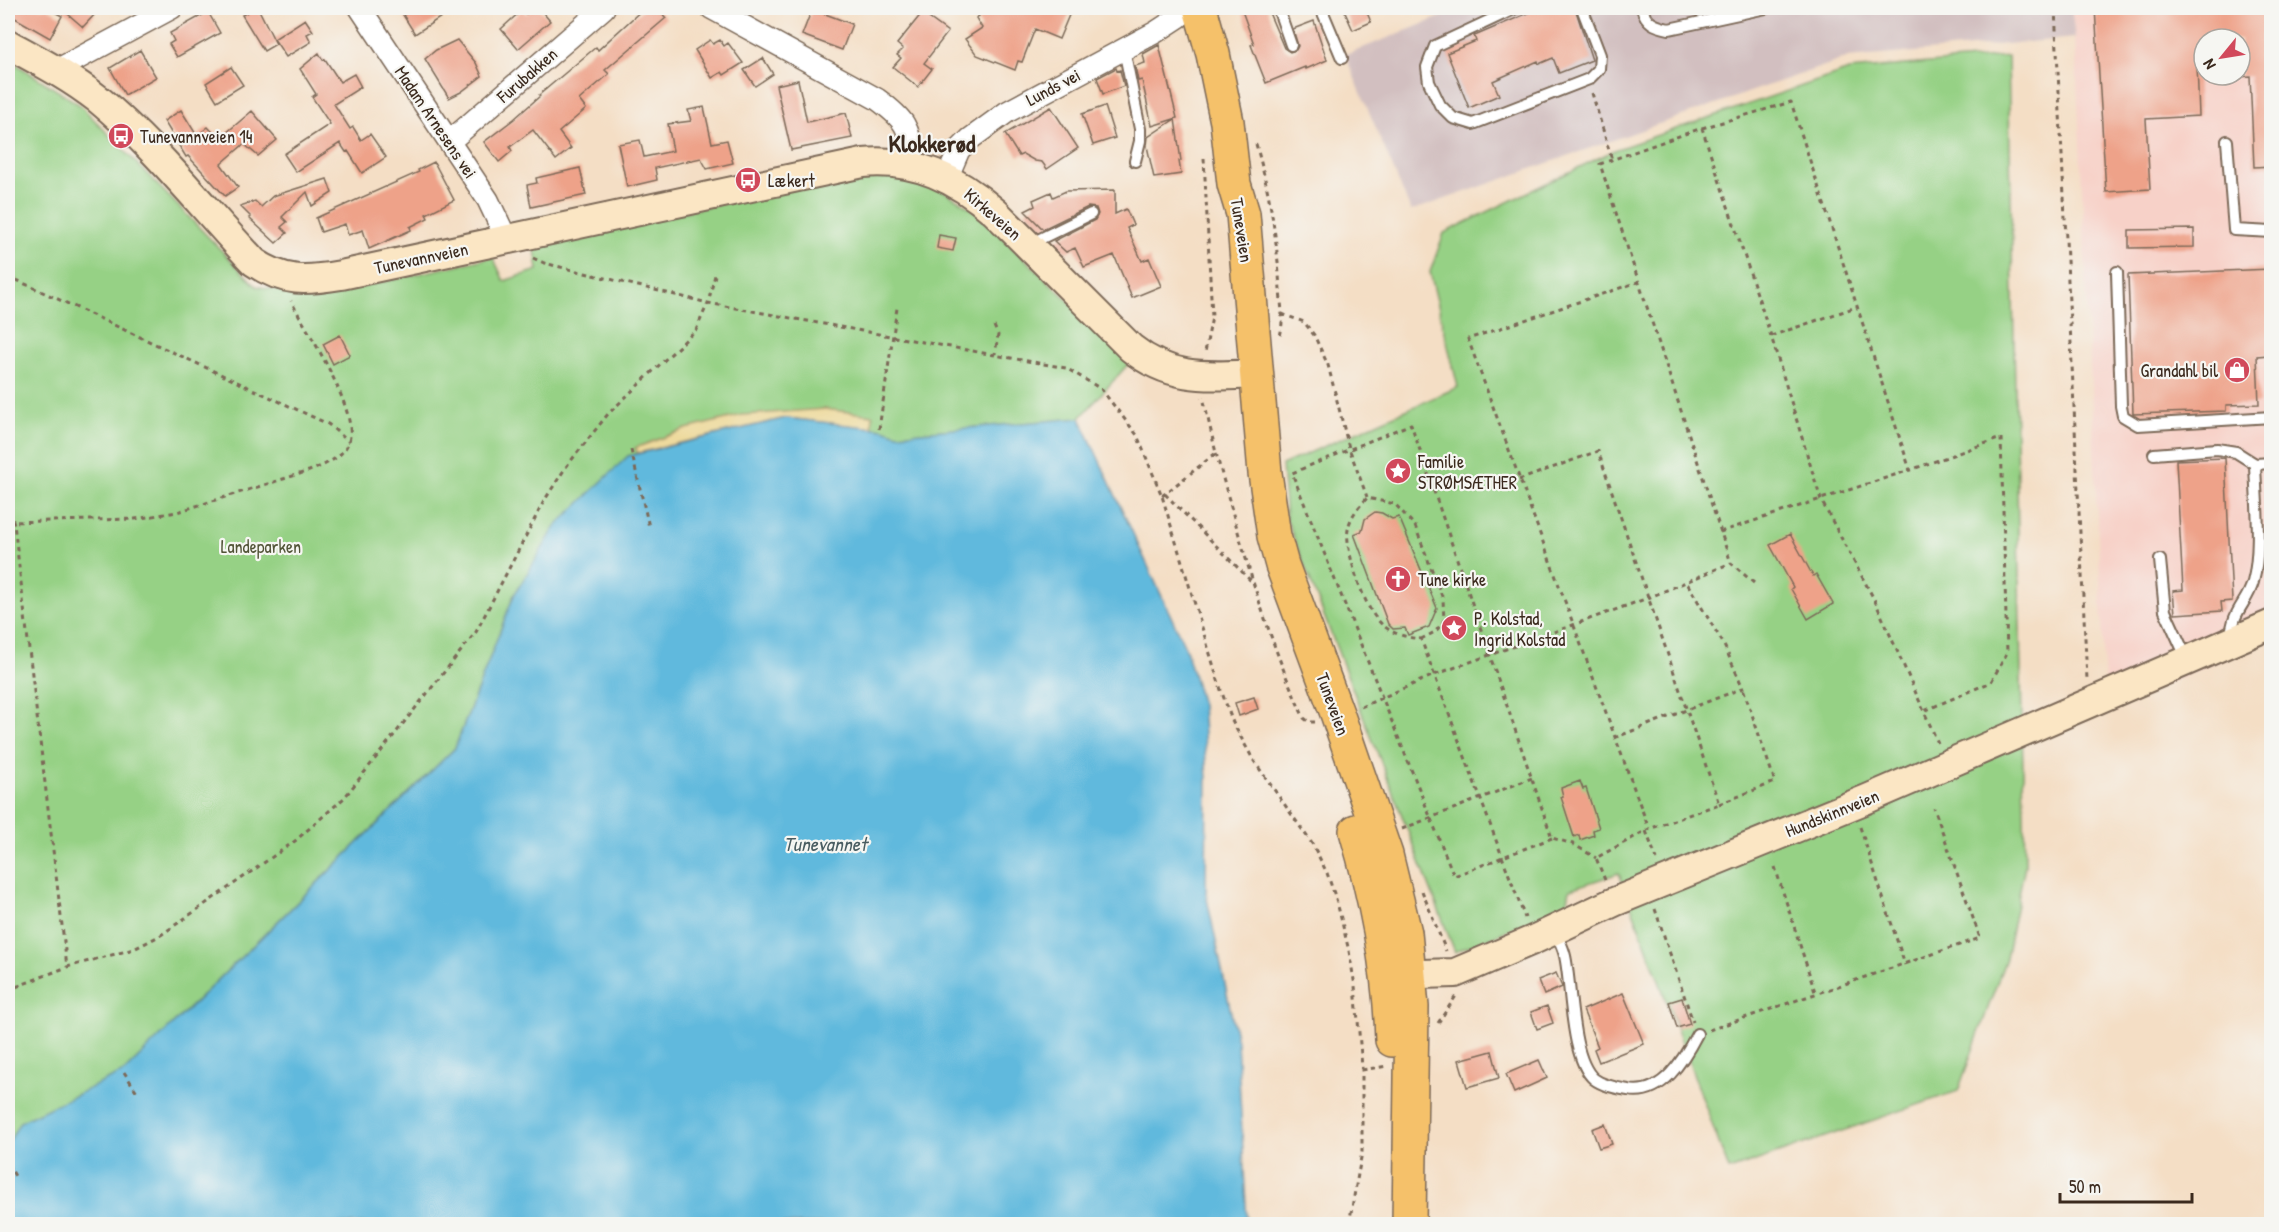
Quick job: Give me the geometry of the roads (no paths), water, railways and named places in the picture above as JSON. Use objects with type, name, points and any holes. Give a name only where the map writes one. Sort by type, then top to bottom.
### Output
[{"type":"main road","name":"Tuneveien","points":[[1189,12],[1213,54],[1227,122],[1234,184],[1243,214],[1247,375],[1274,536],[1282,566],[1337,716],[1360,845],[1379,928],[1398,975],[1413,1059],[1409,1224]]},
{"type":"main road","name":"Tuneveien","points":[[1391,1224],[1377,1067],[1391,1020],[1398,975]]},
{"type":"street","points":[[60,72],[66,65],[172,8]]},
{"type":"street","name":"Madam Arnesens vei","points":[[360,8],[488,200],[507,240]]},
{"type":"street","name":"Furubakken","points":[[449,142],[604,8]]},
{"type":"street","points":[[711,8],[877,99],[896,113],[908,129],[915,167]]},
{"type":"street","name":"Lunds vei","points":[[947,178],[959,150],[1007,112],[1189,12]]},
{"type":"street","name":"Tunevannveien","points":[[8,44],[60,72],[96,98],[159,157],[254,262],[289,278],[307,280],[507,240],[863,163],[894,162],[915,167]]},
{"type":"street","name":"Kirkeveien","points":[[915,167],[947,178],[973,193],[1031,247],[1142,358],[1165,369],[1201,377],[1247,375]]},
{"type":"street","name":"Hundskinnveien","points":[[1398,975],[1455,973],[1614,902],[1849,806],[2271,624]]},
{"type":"lane","points":[[1278,8],[1291,45]]},
{"type":"lane","points":[[1320,8],[1342,58]]},
{"type":"lane","points":[[1516,8],[1435,46],[1427,67],[1429,82],[1440,105],[1453,118],[1473,124],[1589,79],[1599,69],[1600,55],[1582,8]]},
{"type":"lane","points":[[1642,8],[1654,26],[1669,30],[1766,8]]},
{"type":"lane","points":[[1124,49],[1140,129],[1140,141],[1135,160]]},
{"type":"lane","points":[[2227,141],[2234,230],[2271,232]]},
{"type":"lane","points":[[1031,247],[1040,239],[1091,214]]},
{"type":"lane","points":[[2116,272],[2123,416],[2138,425],[2271,417]]},
{"type":"lane","points":[[2154,454],[2217,449],[2236,452],[2255,464],[2271,463]]},
{"type":"lane","points":[[2231,641],[2232,624],[2253,584],[2257,560],[2255,464]]},
{"type":"lane","points":[[2160,560],[2165,611],[2188,660]]},
{"type":"lane","points":[[1544,935],[1565,954],[1576,1042],[1587,1069],[1595,1080],[1611,1087],[1638,1092],[1657,1085],[1683,1060],[1697,1034]]},
{"type":"water","name":"Tunevannet","points":[[786,418],[883,429],[898,434],[1080,418],[1186,649],[1202,705],[1207,778],[1206,894],[1237,1041],[1247,1224],[8,1224],[8,1144],[20,1122],[124,1072],[455,748],[514,595],[556,526],[628,456]]},
{"type":"place","name":"Tunevannveien 14","points":[[121,136]]},
{"type":"place","name":"Lækert","points":[[748,180]]},
{"type":"place","name":"Grandahl bil","points":[[2237,370]]},
{"type":"place","name":"Familie STRØMSÆTHER","points":[[1398,471]]},
{"type":"place","name":"Tune kirke","points":[[1398,579]]},
{"type":"place","name":"P. Kolstad, Ingrid Kolstad","points":[[1454,628]]},
{"type":"district","name":"Klokkerød","points":[[932,143]]},
{"type":"park label","name":"Landeparken","points":[[261,546]]}]
